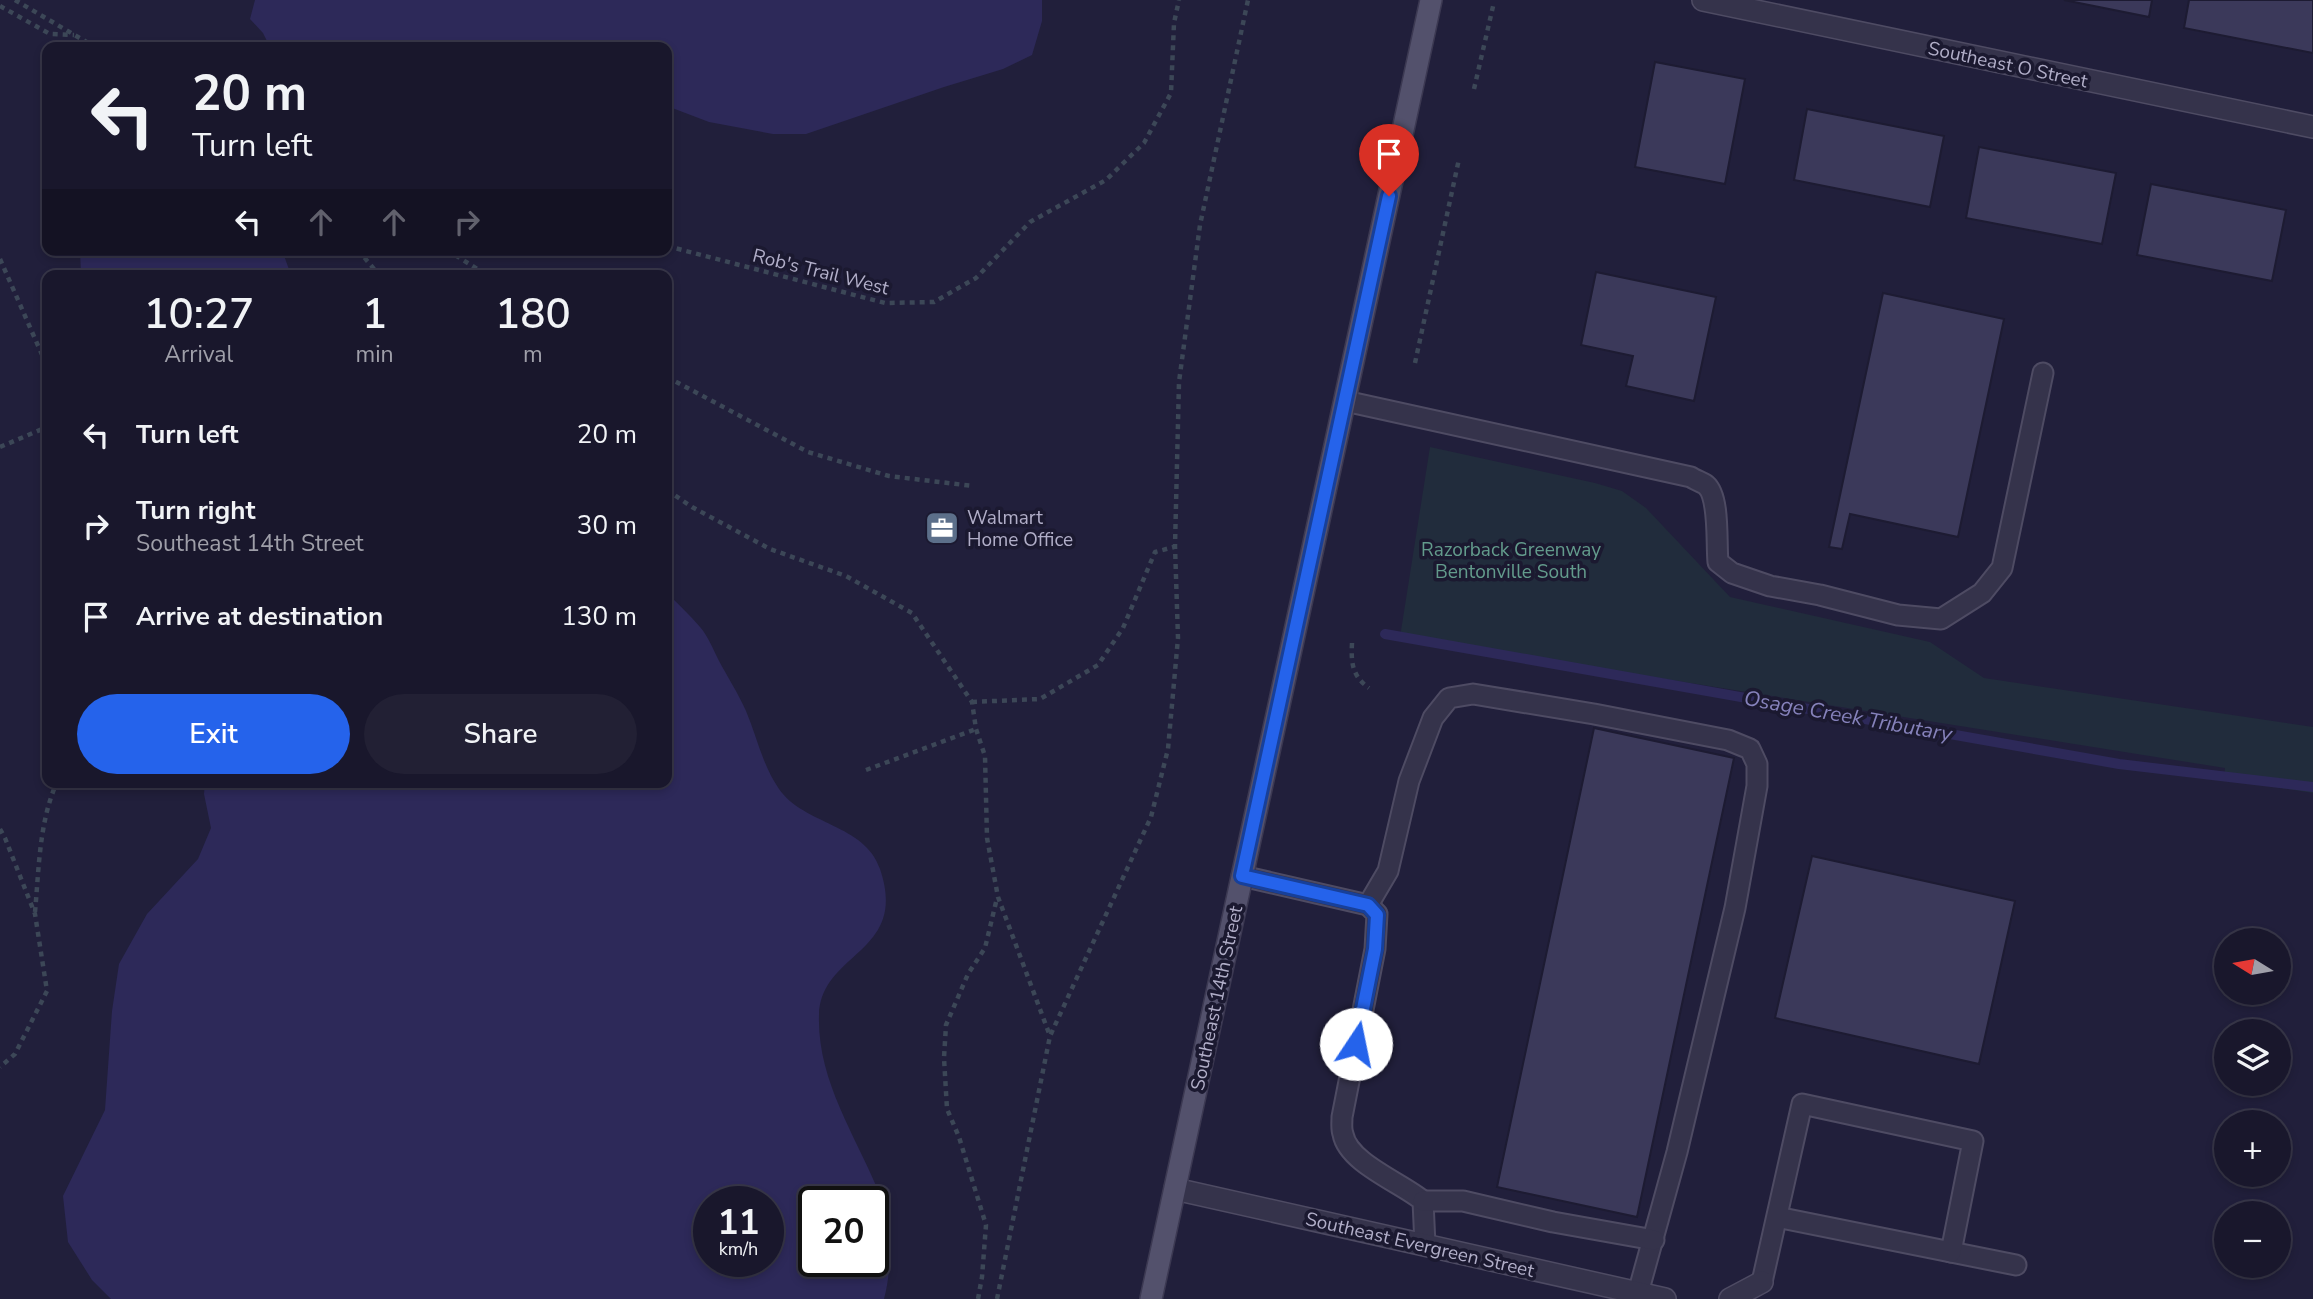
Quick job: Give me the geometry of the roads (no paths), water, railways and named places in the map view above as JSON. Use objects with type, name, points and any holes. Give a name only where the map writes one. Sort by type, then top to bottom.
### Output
[{"type":"main road","name":"Southeast 14th Street","points":[[1151,1299],[1431,0]]},
{"type":"street","name":"Southeast O Street","points":[[1703,0],[2313,127]]},
{"type":"street","name":"Southeast Evergreen Street","points":[[1175,1189],[1665,1299]]},
{"type":"street","points":[[1730,1299],[1762,1282]]},
{"type":"lane","points":[[1345,401],[1691,477],[1707,486],[1716,506],[1718,562],[1732,573],[1770,586],[1820,595],[1898,615],[1941,619],[1982,593],[2002,568],[2043,373]]},
{"type":"lane","points":[[1368,905],[1388,871],[1409,781],[1433,718],[1449,698],[1473,694],[1594,713],[1728,740],[1750,749],[1757,764],[1757,786],[1735,908],[1654,1240],[1638,1293]]},
{"type":"lane","points":[[1242,876],[1368,905],[1377,915],[1375,949],[1342,1117],[1343,1137],[1356,1155],[1423,1201],[1463,1201],[1553,1222],[1654,1240]]},
{"type":"lane","points":[[1762,1282],[1802,1104],[1973,1141],[1951,1252]]},
{"type":"lane","points":[[1423,1201],[1425,1245]]},
{"type":"lane","points":[[1777,1217],[2015,1265]]},
{"type":"waterway","name":"Osage Creek Tributary","points":[[1385,634],[2119,764],[2313,787]]},
{"type":"place","name":"Walmart Home Office","points":[[942,528]]},
{"type":"park label","name":"Razorback Greenway Bentonville South","points":[[1511,560]]}]
